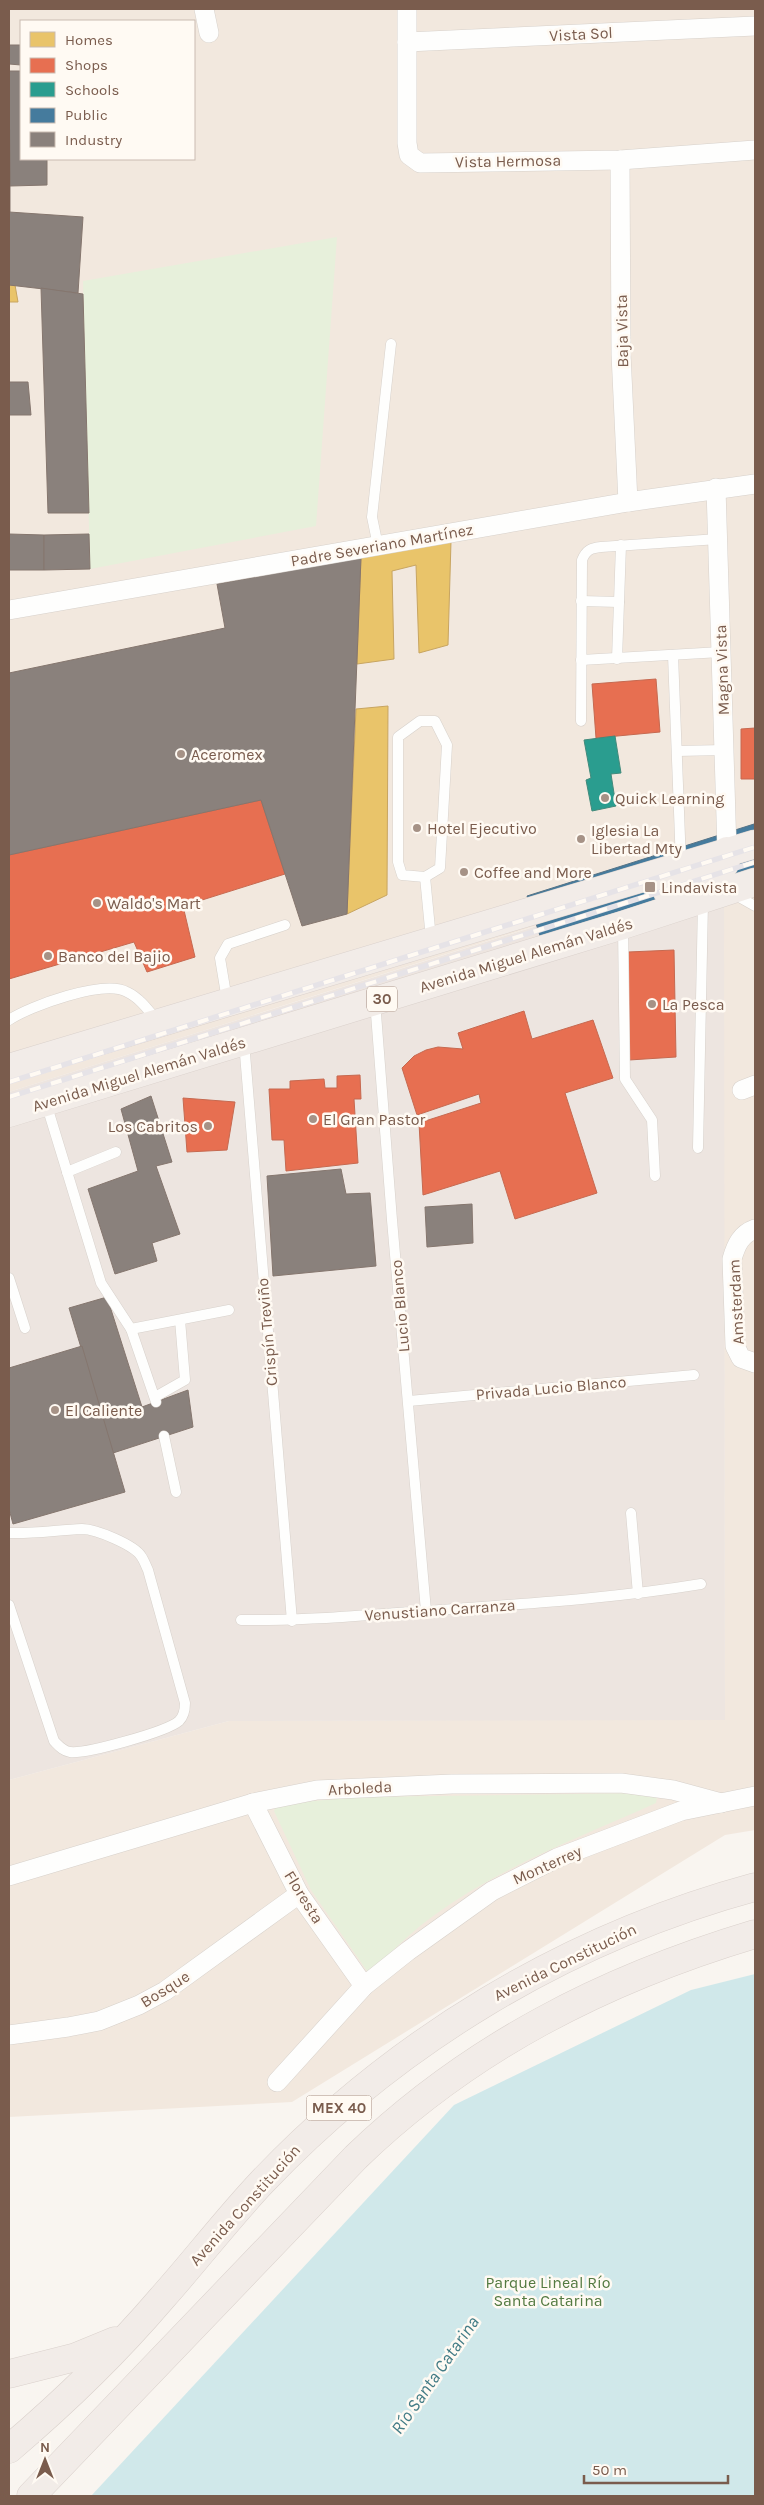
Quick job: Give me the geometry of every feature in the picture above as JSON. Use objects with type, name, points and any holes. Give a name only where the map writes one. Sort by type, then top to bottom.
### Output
[{"type":"highway","points":[[9,1068],[755,844]]},
{"type":"highway","points":[[623,925],[633,905],[712,876],[725,863],[727,851]]},
{"type":"highway","name":"Avenida Miguel Alemán Valdés","points":[[9,1113],[623,925],[755,882]]},
{"type":"highway","name":"Avenida Constitución","points":[[9,2449],[128,2336],[260,2184],[295,2149],[370,2082],[410,2052],[494,1996],[584,1949],[678,1911],[755,1887]]},
{"type":"highway","name":"MEX 40","points":[[31,2496],[356,2157],[387,2127],[422,2098],[458,2071],[495,2048],[579,2001],[641,1974],[755,1934]]},
{"type":"highway","points":[[9,2374],[76,2357],[128,2336]]},
{"type":"street","points":[[204,9],[209,33]]},
{"type":"street","name":"Vista Hermosa","points":[[408,9],[407,143],[409,155],[420,162],[620,160],[755,150]]},
{"type":"street","name":"Vista Sol","points":[[407,42],[755,26]]},
{"type":"street","name":"Baja Vista","points":[[620,160],[621,354],[628,502]]},
{"type":"street","name":"Padre Severiano Martínez","points":[[9,610],[628,502],[716,488],[755,484]]},
{"type":"street","name":"Magna Vista","points":[[716,488],[727,851]]},
{"type":"street","name":"Amsterdam","points":[[748,1361],[735,1346],[732,1259],[736,1246],[748,1232],[755,1229]]},
{"type":"street","name":"Arboleda","points":[[9,1876],[253,1803],[316,1790],[452,1784],[620,1783],[673,1790],[721,1802]]},
{"type":"street","name":"Monterrey","points":[[278,2082],[364,1986],[408,1951],[468,1908],[524,1873],[672,1815],[721,1802],[755,1796]]},
{"type":"street","name":"Floresta","points":[[253,1803],[300,1894],[364,1986]]},
{"type":"street","name":"Bosque","points":[[9,2035],[99,2021],[140,2005],[165,1991],[300,1894]]},
{"type":"lane","points":[[378,546],[372,517],[391,344]]},
{"type":"lane","points":[[581,721],[582,560],[584,553],[590,548],[718,539]]},
{"type":"lane","points":[[617,659],[621,545]]},
{"type":"lane","points":[[582,601],[619,602]]},
{"type":"lane","points":[[581,660],[722,652]]},
{"type":"lane","points":[[673,656],[681,865]]},
{"type":"lane","points":[[420,721],[435,721],[447,744],[440,868],[425,877],[402,876],[398,862],[398,737],[420,721]]},
{"type":"lane","points":[[677,751],[724,750]]},
{"type":"lane","points":[[425,877],[431,940]]},
{"type":"lane","points":[[698,1148],[715,895],[755,906]]},
{"type":"lane","points":[[227,1002],[220,958],[228,944],[285,925]]},
{"type":"lane","points":[[623,925],[625,1079],[652,1120],[655,1176]]},
{"type":"lane","points":[[9,1020],[29,1009],[105,988],[126,991],[140,1002],[158,1023]]},
{"type":"lane","name":"Lucio Blanco","points":[[375,1001],[426,1611]]},
{"type":"lane","name":"Crispín Treviño","points":[[244,1042],[292,1621]]},
{"type":"lane","points":[[46,1102],[101,1283],[131,1329],[155,1400],[185,1380],[180,1320]]},
{"type":"lane","points":[[67,1172],[116,1152]]},
{"type":"lane","points":[[9,1278],[25,1328]]},
{"type":"lane","points":[[131,1329],[229,1310]]},
{"type":"lane","name":"Privada Lucio Blanco","points":[[409,1401],[694,1375]]},
{"type":"lane","points":[[164,1436],[176,1492]]},
{"type":"lane","points":[[631,1513],[638,1594]]},
{"type":"lane","points":[[9,1533],[32,1534],[84,1529],[109,1537],[132,1548],[141,1556],[148,1570],[185,1703],[185,1712],[180,1720],[145,1735],[102,1747],[78,1752],[65,1751],[59,1747],[54,1741],[9,1605]]},
{"type":"lane","name":"Venustiano Carranza","points":[[241,1620],[292,1621],[426,1611],[638,1594],[701,1584]]},
{"type":"shaded area","points":[[9,9],[755,9],[755,1830],[725,1835],[292,2102],[9,2117],[9,1780],[229,1721],[725,1719],[723,867],[9,1092]]},
{"type":"shaded area","points":[[724,867],[725,1720],[229,1721],[9,1780],[9,1092]]},
{"type":"green space","points":[[337,237],[316,526],[90,569],[83,281]]},
{"type":"green space","points":[[643,1793],[657,1797],[656,1803],[534,1857],[475,1889],[447,1906],[420,1926],[373,1971],[367,1971],[311,1890],[274,1811],[278,1804],[360,1797]]},
{"type":"water","name":"Río Santa Catarina","points":[[755,1974],[755,2496],[91,2496],[454,2105],[691,1990]]},
{"type":"building: Homes","points":[[9,285],[15,285],[18,302],[9,302]]},
{"type":"building: Homes","points":[[451,541],[448,645],[419,653],[416,565],[392,571],[394,659],[357,664],[361,557]]},
{"type":"building: Homes","points":[[388,706],[387,895],[347,914],[356,709]]},
{"type":"building: Shops","points":[[656,679],[660,732],[596,738],[592,684]]},
{"type":"building: Shops","points":[[755,728],[755,779],[741,779],[741,729]]},
{"type":"building: Shops","points":[[261,800],[285,874],[183,906],[195,957],[147,972],[134,942],[9,979],[9,855]]},
{"type":"building: Shops","name":"La Pesca","points":[[674,950],[676,1057],[629,1060],[628,952]]},
{"type":"building: Shops","points":[[524,1011],[532,1039],[593,1020],[613,1078],[565,1093],[597,1193],[515,1219],[500,1171],[423,1195],[419,1123],[481,1103],[479,1094],[417,1115],[402,1068],[414,1056],[426,1050],[438,1047],[463,1049],[458,1033]]},
{"type":"building: Shops","name":"El Gran Pastor","points":[[360,1075],[361,1099],[354,1099],[358,1163],[286,1171],[284,1140],[272,1140],[269,1089],[290,1089],[290,1081],[324,1079],[325,1088],[337,1088],[337,1076]]},
{"type":"building: Shops","name":"Los Cabritos","points":[[183,1098],[235,1102],[227,1150],[187,1152]]},
{"type":"building: Schools","points":[[615,736],[621,773],[611,774],[616,806],[592,811],[586,780],[591,778],[584,740]]},
{"type":"building: Public","points":[[754,824],[755,885],[545,951],[527,896]]},
{"type":"building: Industry","points":[[9,45],[20,45],[20,65],[9,64]]},
{"type":"building: Industry","points":[[9,71],[20,71],[20,160],[47,160],[47,185],[10,186]]},
{"type":"building: Industry","points":[[9,74],[10,186],[10,212],[9,212]]},
{"type":"building: Industry","points":[[9,212],[83,217],[78,293],[9,285]]},
{"type":"building: Industry","points":[[41,288],[83,294],[89,513],[48,513]]},
{"type":"building: Industry","points":[[9,382],[28,382],[31,415],[9,415]]},
{"type":"building: Industry","points":[[9,534],[44,535],[44,570],[9,570]]},
{"type":"building: Industry","points":[[89,534],[90,569],[44,570],[44,535]]},
{"type":"building: Industry","name":"Aceromex","points":[[361,557],[347,914],[302,926],[261,800],[9,855],[9,673],[225,628],[217,584]]},
{"type":"building: Industry","points":[[151,1096],[172,1162],[156,1166],[180,1234],[152,1243],[157,1261],[115,1274],[88,1189],[138,1171],[121,1109]]},
{"type":"building: Industry","points":[[341,1169],[346,1194],[370,1193],[376,1266],[273,1276],[267,1176]]},
{"type":"building: Industry","points":[[472,1204],[473,1243],[427,1247],[425,1207]]},
{"type":"building: Industry","points":[[107,1297],[142,1407],[188,1390],[193,1427],[113,1453],[69,1308]]},
{"type":"building: Industry","name":"El Caliente","points":[[82,1346],[125,1492],[13,1524],[9,1509],[9,1368]]},
{"type":"railway","points":[[9,1082],[755,847]]},
{"type":"railway","points":[[9,1097],[755,862]]},
{"type":"place","name":"Aceromex","points":[[181,754]]},
{"type":"place","name":"Quick Learning","points":[[605,798]]},
{"type":"place","name":"Hotel Ejecutivo","points":[[417,828]]},
{"type":"place","name":"Iglesia La Libertad Mty","points":[[581,839]]},
{"type":"place","name":"Coffee and More","points":[[464,872]]},
{"type":"place","name":"Lindavista","points":[[650,887]]},
{"type":"place","name":"Waldo's Mart","points":[[97,903]]},
{"type":"place","name":"Banco del Bajio","points":[[48,956]]},
{"type":"place","name":"La Pesca","points":[[652,1004]]},
{"type":"place","name":"El Gran Pastor","points":[[313,1119]]},
{"type":"place","name":"Los Cabritos","points":[[208,1126]]},
{"type":"place","name":"El Caliente","points":[[55,1410]]},
{"type":"park label","name":"Parque Lineal Río Santa Catarina","points":[[548,2291]]}]
